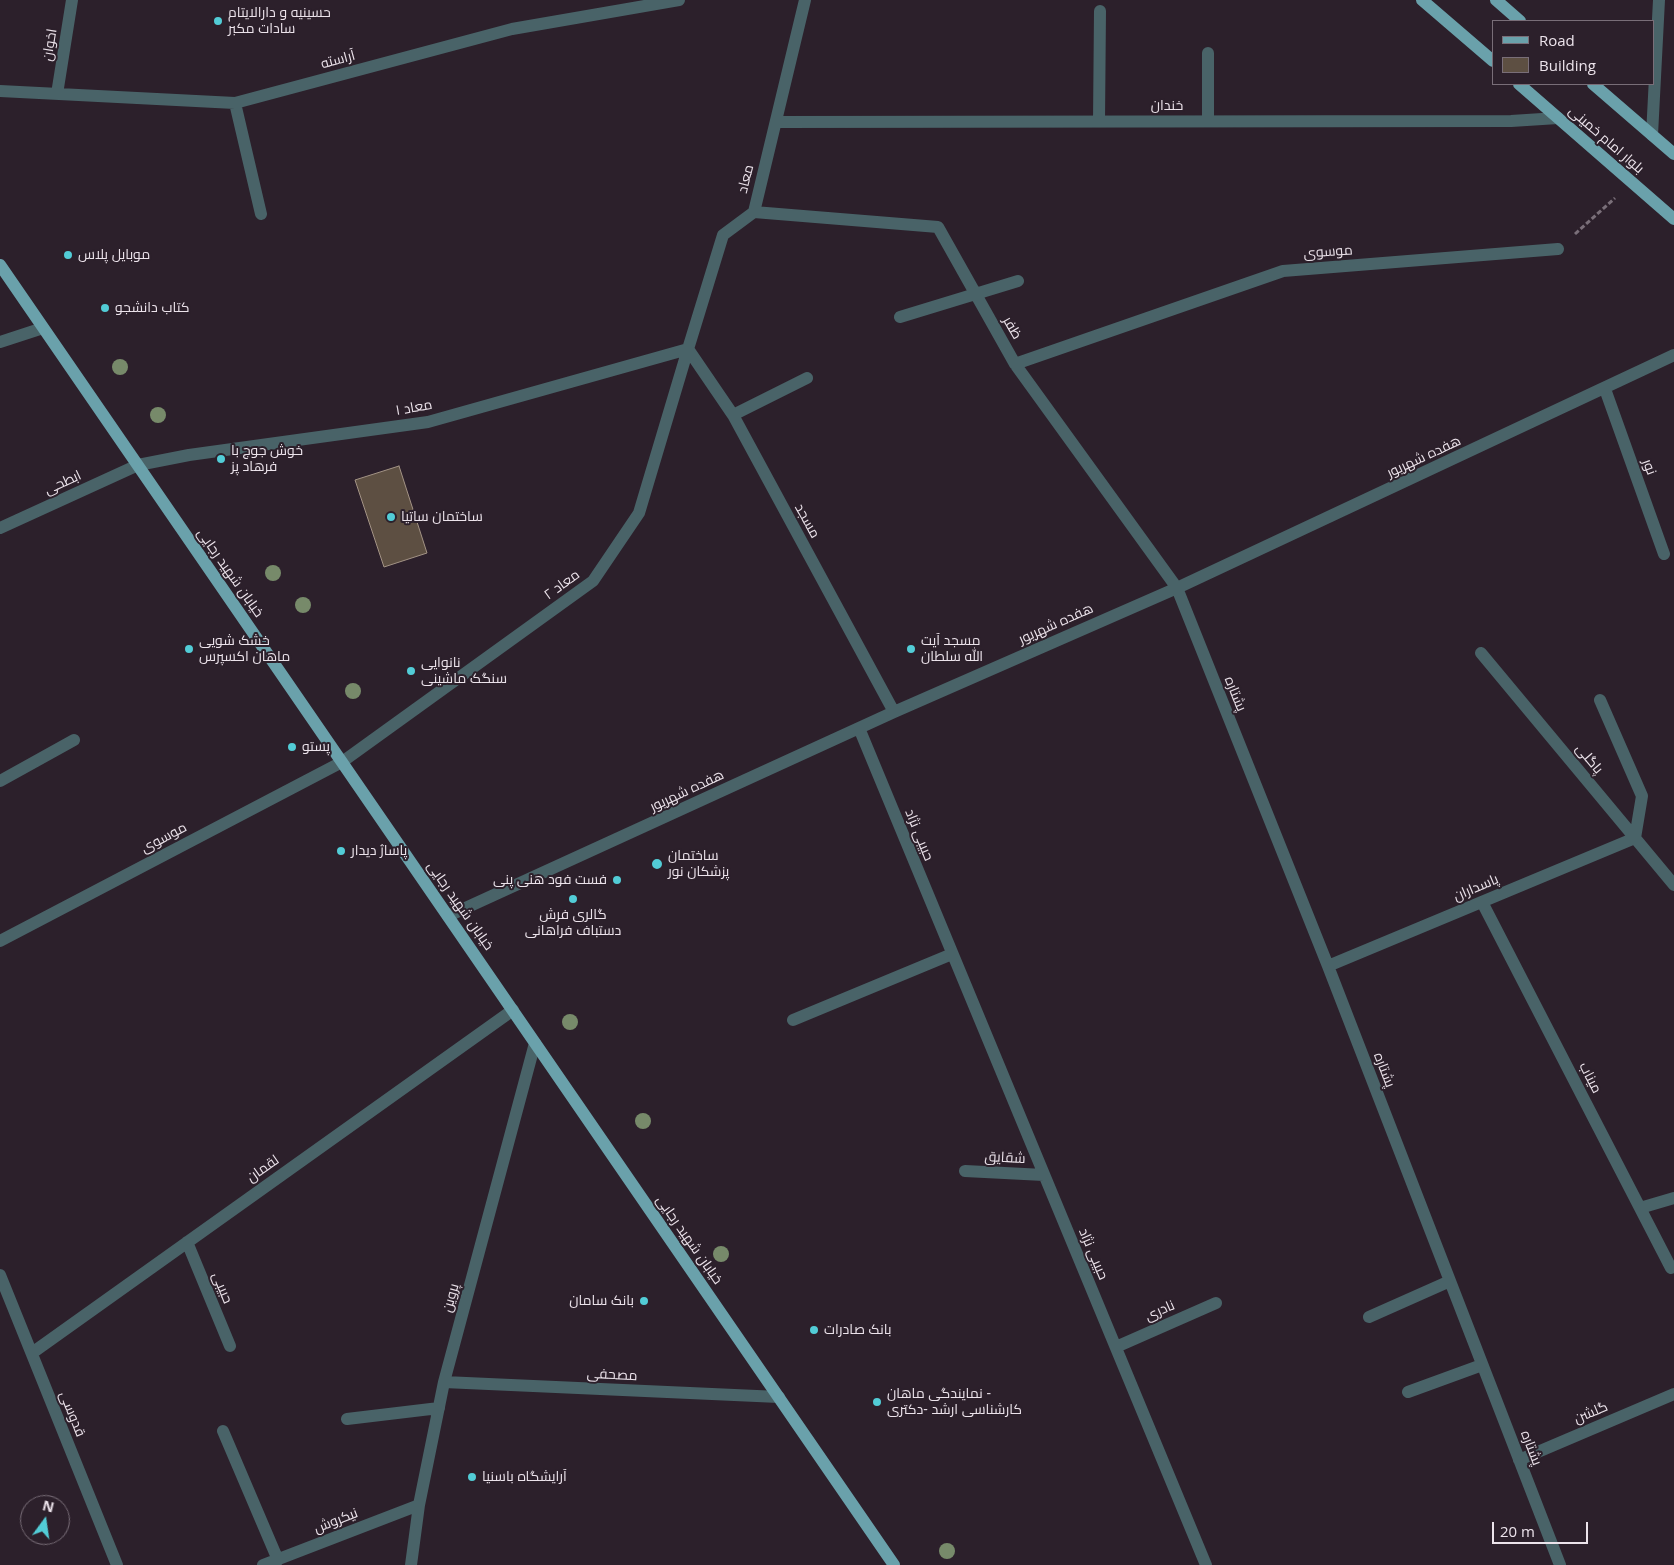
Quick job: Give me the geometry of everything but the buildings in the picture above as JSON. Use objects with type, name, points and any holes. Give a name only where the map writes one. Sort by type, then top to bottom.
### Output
[{"type":"main road","points":[[1422,0],[1492,60]]},
{"type":"main road","points":[[1496,0],[1519,20]]},
{"type":"main road","name":"بلوار امام خمینی","points":[[1520,85],[1674,219]]},
{"type":"main road","points":[[1594,85],[1674,154]]},
{"type":"main road","name":"خیابان شهید رجایی","points":[[0,265],[894,1565]]},
{"type":"street","name":"اخوان","points":[[57,94],[72,0]]},
{"type":"street","name":"آراسته","points":[[0,91],[235,103],[512,29],[679,0]]},
{"type":"street","name":"معاد","points":[[688,349],[723,235],[754,212],[804,0]]},
{"type":"street","points":[[1652,135],[1659,0]]},
{"type":"street","points":[[1099,121],[1100,11]]},
{"type":"street","points":[[1208,53],[1208,121]]},
{"type":"street","points":[[235,103],[261,214]]},
{"type":"street","name":"خندان","points":[[776,122],[1511,121],[1558,118]]},
{"type":"street","name":"ظفر","points":[[754,212],[938,227],[1016,364],[1177,588]]},
{"type":"street","name":"موسوی","points":[[1016,364],[1283,270],[1558,249]]},
{"type":"street","points":[[900,317],[1018,281]]},
{"type":"street","points":[[0,342],[43,328]]},
{"type":"street","name":"مسجد","points":[[688,349],[733,415],[894,712]]},
{"type":"street","name":"معاد ۱","points":[[138,465],[189,455],[428,422],[688,349]]},
{"type":"street","name":"معاد ۲","points":[[342,762],[594,581],[639,513],[688,349]]},
{"type":"street","name":"هفده شهریور","points":[[448,916],[894,712],[1177,588],[1674,356]]},
{"type":"street","points":[[733,415],[807,378]]},
{"type":"street","name":"نور","points":[[1605,389],[1664,554]]},
{"type":"street","name":"ابطحی","points":[[0,528],[138,465]]},
{"type":"street","name":"پشتاره","points":[[1177,588],[1328,966],[1560,1565]]},
{"type":"street","name":"پاگلی","points":[[1480,652],[1635,838],[1669,871],[1674,884]]},
{"type":"street","points":[[1600,700],[1642,796],[1635,838]]},
{"type":"street","name":"حبیبی نژاد","points":[[859,728],[1206,1565]]},
{"type":"street","points":[[0,781],[74,740]]},
{"type":"street","name":"موسوی","points":[[0,941],[342,762]]},
{"type":"street","name":"پاسداران","points":[[1328,966],[1635,838]]},
{"type":"street","name":"میناب","points":[[1482,902],[1671,1268]]},
{"type":"street","points":[[793,1020],[952,954]]},
{"type":"street","name":"لقمان","points":[[32,1353],[513,1010]]},
{"type":"street","name":"پروین","points":[[411,1565],[419,1505],[444,1382],[535,1043]]},
{"type":"street","name":"شقایق","points":[[965,1172],[1044,1175]]},
{"type":"street","points":[[1640,1208],[1674,1198]]},
{"type":"street","name":"حبیبی","points":[[187,1242],[230,1346]]},
{"type":"street","name":"قدوسی","points":[[0,1275],[3,1291],[32,1353],[117,1565]]},
{"type":"street","points":[[1369,1317],[1450,1281]]},
{"type":"street","name":"نادری","points":[[1116,1347],[1216,1303]]},
{"type":"street","points":[[1408,1392],[1482,1365]]},
{"type":"street","name":"مصحفی","points":[[444,1382],[779,1397]]},
{"type":"street","name":"گلشن","points":[[1519,1460],[1674,1394]]},
{"type":"street","points":[[347,1419],[439,1408]]},
{"type":"street","points":[[223,1431],[278,1560]]},
{"type":"street","name":"نیکروش","points":[[264,1565],[419,1505]]},
{"type":"path","points":[[1558,249],[1632,183]]},
{"type":"place","name":"حسینیه و دارالایتام سادات مکبر","points":[[218,21]]},
{"type":"place","name":"موبایل پلاس","points":[[68,255]]},
{"type":"place","name":"کتاب دانشجو","points":[[105,308]]},
{"type":"place","name":"خوش جوج با فرهاد پز","points":[[221,459]]},
{"type":"place","name":"ساختمان ساتیا","points":[[391,517]]},
{"type":"place","name":"خشک شویی ماهان اکسپرس","points":[[189,649]]},
{"type":"place","name":"مسجد آیت الله سلطان","points":[[911,649]]},
{"type":"place","name":"نانوایی سنگک ماشینی","points":[[411,671]]},
{"type":"place","name":"پستو","points":[[292,747]]},
{"type":"place","name":"پاساژ دیدار","points":[[341,851]]},
{"type":"place","name":"ساختمان پزشکان نور","points":[[657,864]]},
{"type":"place","name":"فست فود هنی پنی","points":[[617,880]]},
{"type":"place","name":"گالری فرش دستباف فراهانی","points":[[573,899]]},
{"type":"place","name":"بانک سامان","points":[[644,1301]]},
{"type":"place","name":"بانک صادرات","points":[[814,1330]]},
{"type":"place","name":"نمایندگی ماهان - کارشناسی ارشد -دکتری","points":[[877,1402]]},
{"type":"place","name":"آرایشگاه باسنیا","points":[[472,1477]]}]
